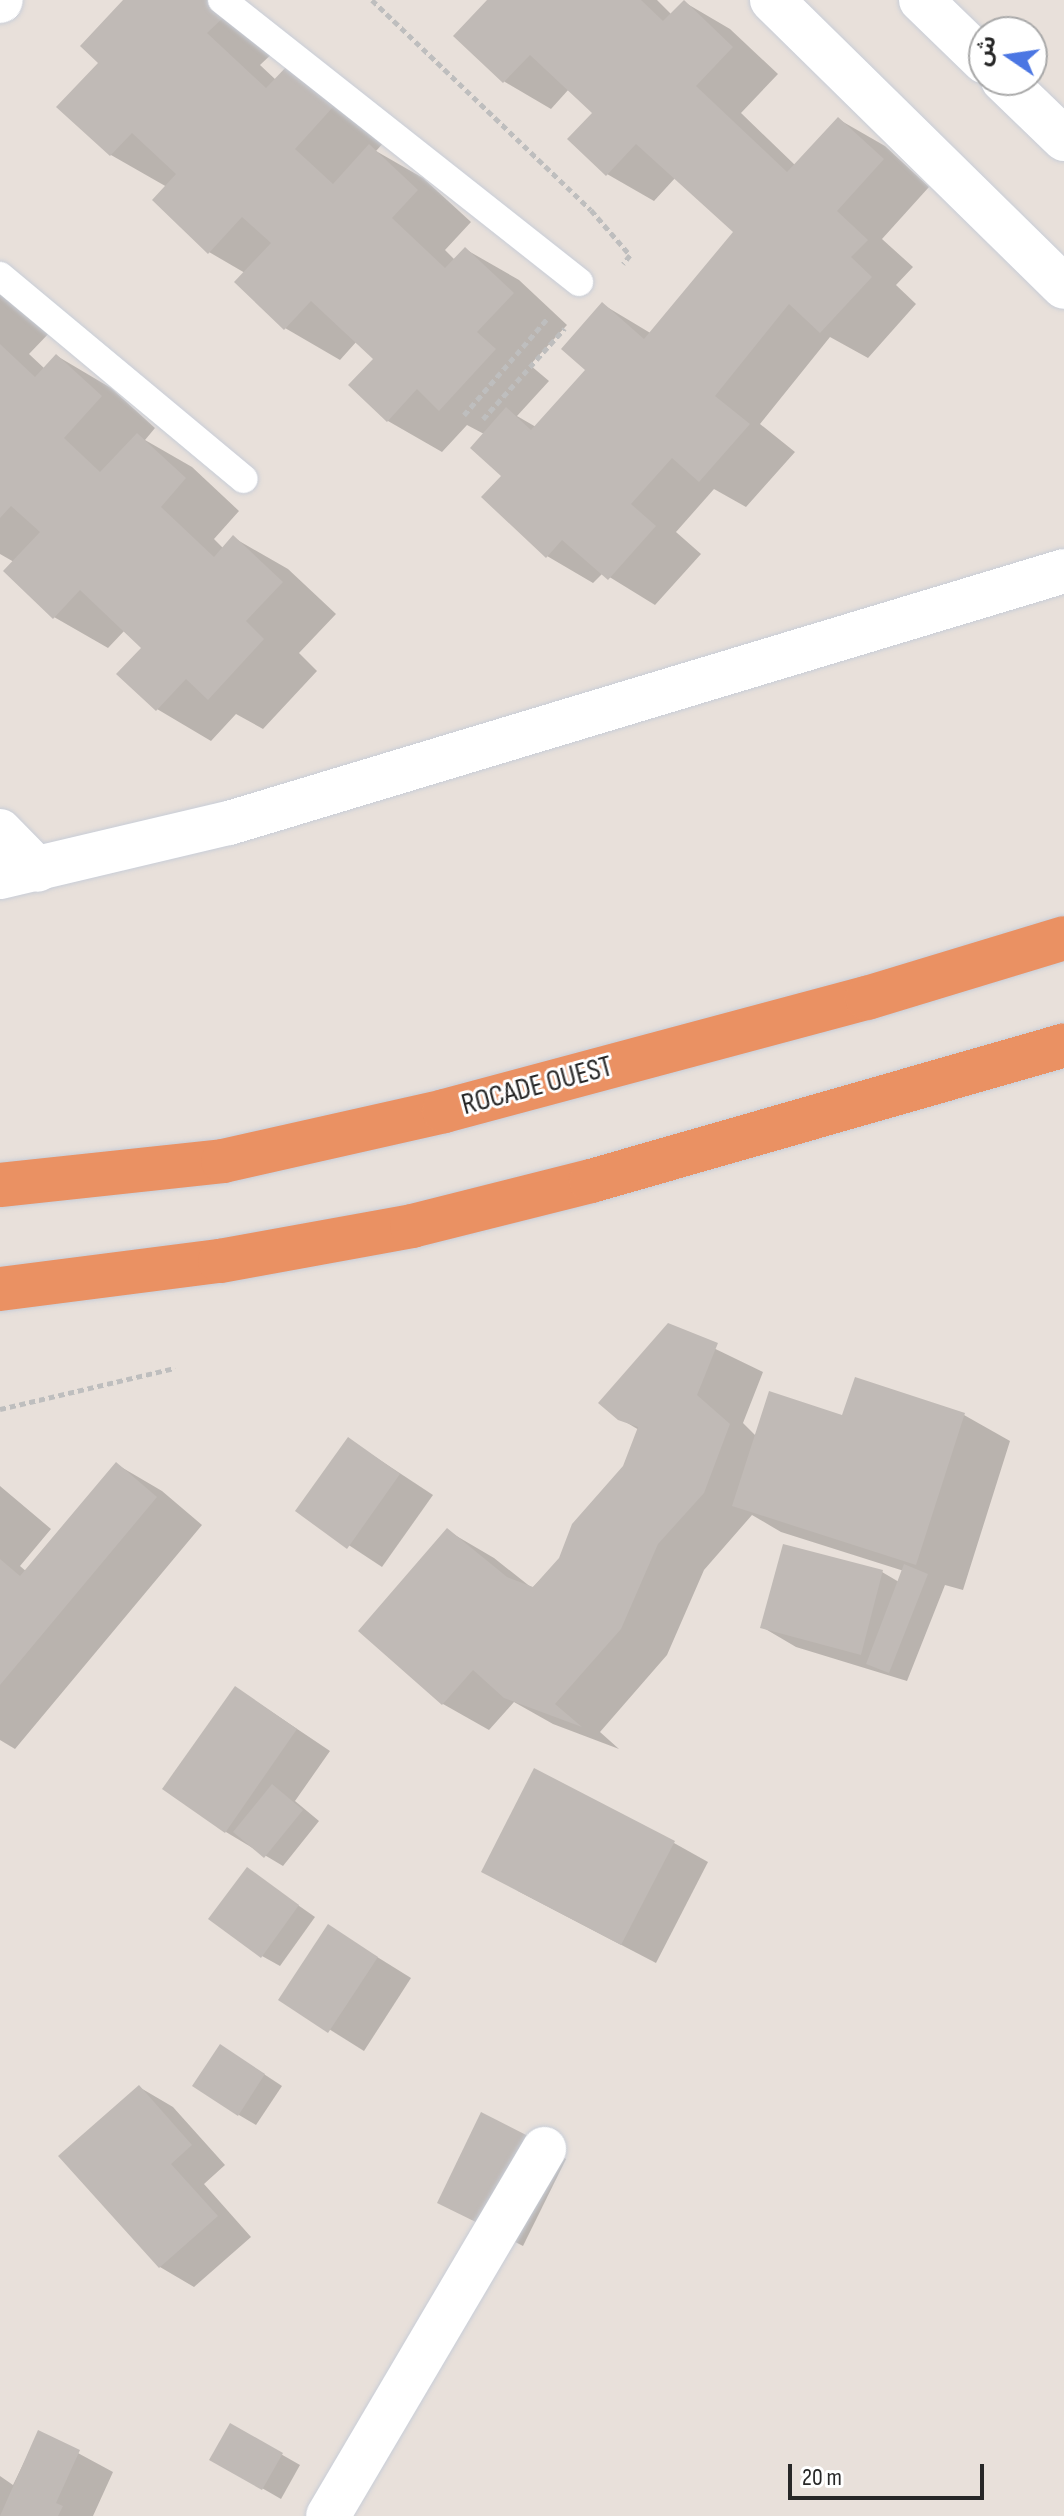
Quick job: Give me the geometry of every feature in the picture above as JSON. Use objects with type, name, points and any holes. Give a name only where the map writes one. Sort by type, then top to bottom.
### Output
[{"type":"highway","name":"ROCADE OUEST","points":[[0,1185],[223,1161],[429,1114],[867,998],[1064,938]]},
{"type":"highway","points":[[0,1289],[220,1261],[412,1226],[637,1169],[1064,1045]]},
{"type":"street","points":[[772,0],[1064,287]]},
{"type":"street","points":[[921,0],[968,46]]},
{"type":"street","points":[[1020,96],[1064,139]]},
{"type":"street","points":[[0,831],[19,873],[229,823],[1064,571]]},
{"type":"street","points":[[328,2516],[544,2149]]},
{"type":"lane","points":[[222,0],[579,282]]},
{"type":"lane","points":[[0,276],[244,479]]},
{"type":"path","points":[[372,0],[591,210]]},
{"type":"path","points":[[464,415],[579,282]]},
{"type":"path","points":[[483,419],[536,360]]},
{"type":"path","points":[[0,1409],[175,1368]]},
{"type":"building","points":[[123,0],[206,0],[225,16],[207,33],[266,88],[288,65],[333,107],[295,149],[333,184],[369,144],[418,190],[392,218],[445,268],[465,247],[514,293],[477,332],[496,349],[439,411],[417,389],[387,422],[348,385],[373,359],[311,301],[284,330],[234,282],[271,243],[242,217],[208,254],[152,200],[176,174],[132,133],[110,156],[56,107],[98,63],[80,46]]},
{"type":"building","points":[[487,0],[641,0],[663,21],[684,0],[733,47],[696,86],[787,172],[838,117],[884,159],[837,211],[868,240],[851,257],[872,277],[820,333],[789,304],[715,396],[750,424],[699,482],[672,458],[631,504],[656,526],[608,580],[562,540],[546,558],[481,497],[501,476],[470,448],[506,407],[531,430],[585,370],[561,349],[602,302],[644,339],[733,232],[636,144],[606,176],[567,139],[592,113],[530,55],[503,83],[453,36]]},
{"type":"building","points":[[0,344],[35,377],[56,354],[102,396],[64,438],[100,472],[137,433],[186,478],[161,507],[214,557],[233,535],[283,582],[246,621],[264,639],[208,700],[186,679],[156,711],[116,674],[141,648],[80,590],[53,619],[3,571],[40,532],[11,506],[0,518]]},
{"type":"building","points":[[668,1323],[718,1343],[697,1395],[730,1424],[704,1493],[658,1544],[621,1629],[555,1704],[582,1727],[504,1698],[473,1670],[442,1705],[358,1631],[447,1528],[507,1577],[533,1587],[559,1558],[572,1524],[623,1466],[638,1427],[618,1420],[598,1403]]},
{"type":"building","points":[[855,1377],[965,1413],[916,1565],[732,1506],[769,1391],[842,1415]]},
{"type":"building","points":[[348,1437],[400,1474],[347,1549],[295,1511]]},
{"type":"building","points":[[116,1462],[157,1497],[0,1685],[0,1559],[20,1576]]},
{"type":"building","points":[[783,1544],[883,1570],[861,1655],[760,1628]]},
{"type":"building","points":[[904,1564],[928,1574],[889,1673],[866,1664]]},
{"type":"building","points":[[235,1686],[297,1729],[225,1833],[162,1789]]},
{"type":"building","points":[[534,1768],[675,1841],[621,1945],[481,1872]]},
{"type":"building","points":[[272,1784],[303,1810],[264,1858],[233,1832]]},
{"type":"building","points":[[247,1867],[299,1905],[261,1958],[208,1919]]},
{"type":"building","points":[[328,1924],[378,1957],[328,2033],[278,2000]]},
{"type":"building","points":[[220,2044],[265,2074],[238,2116],[192,2086]]},
{"type":"building","points":[[139,2085],[192,2145],[171,2164],[218,2216],[159,2268],[58,2156]]},
{"type":"building","points":[[481,2112],[532,2138],[488,2228],[437,2203]]},
{"type":"building","points":[[230,2423],[283,2453],[262,2490],[209,2460]]},
{"type":"building","points":[[38,2430],[80,2450],[56,2503],[63,2506],[58,2516],[0,2516]]}]
